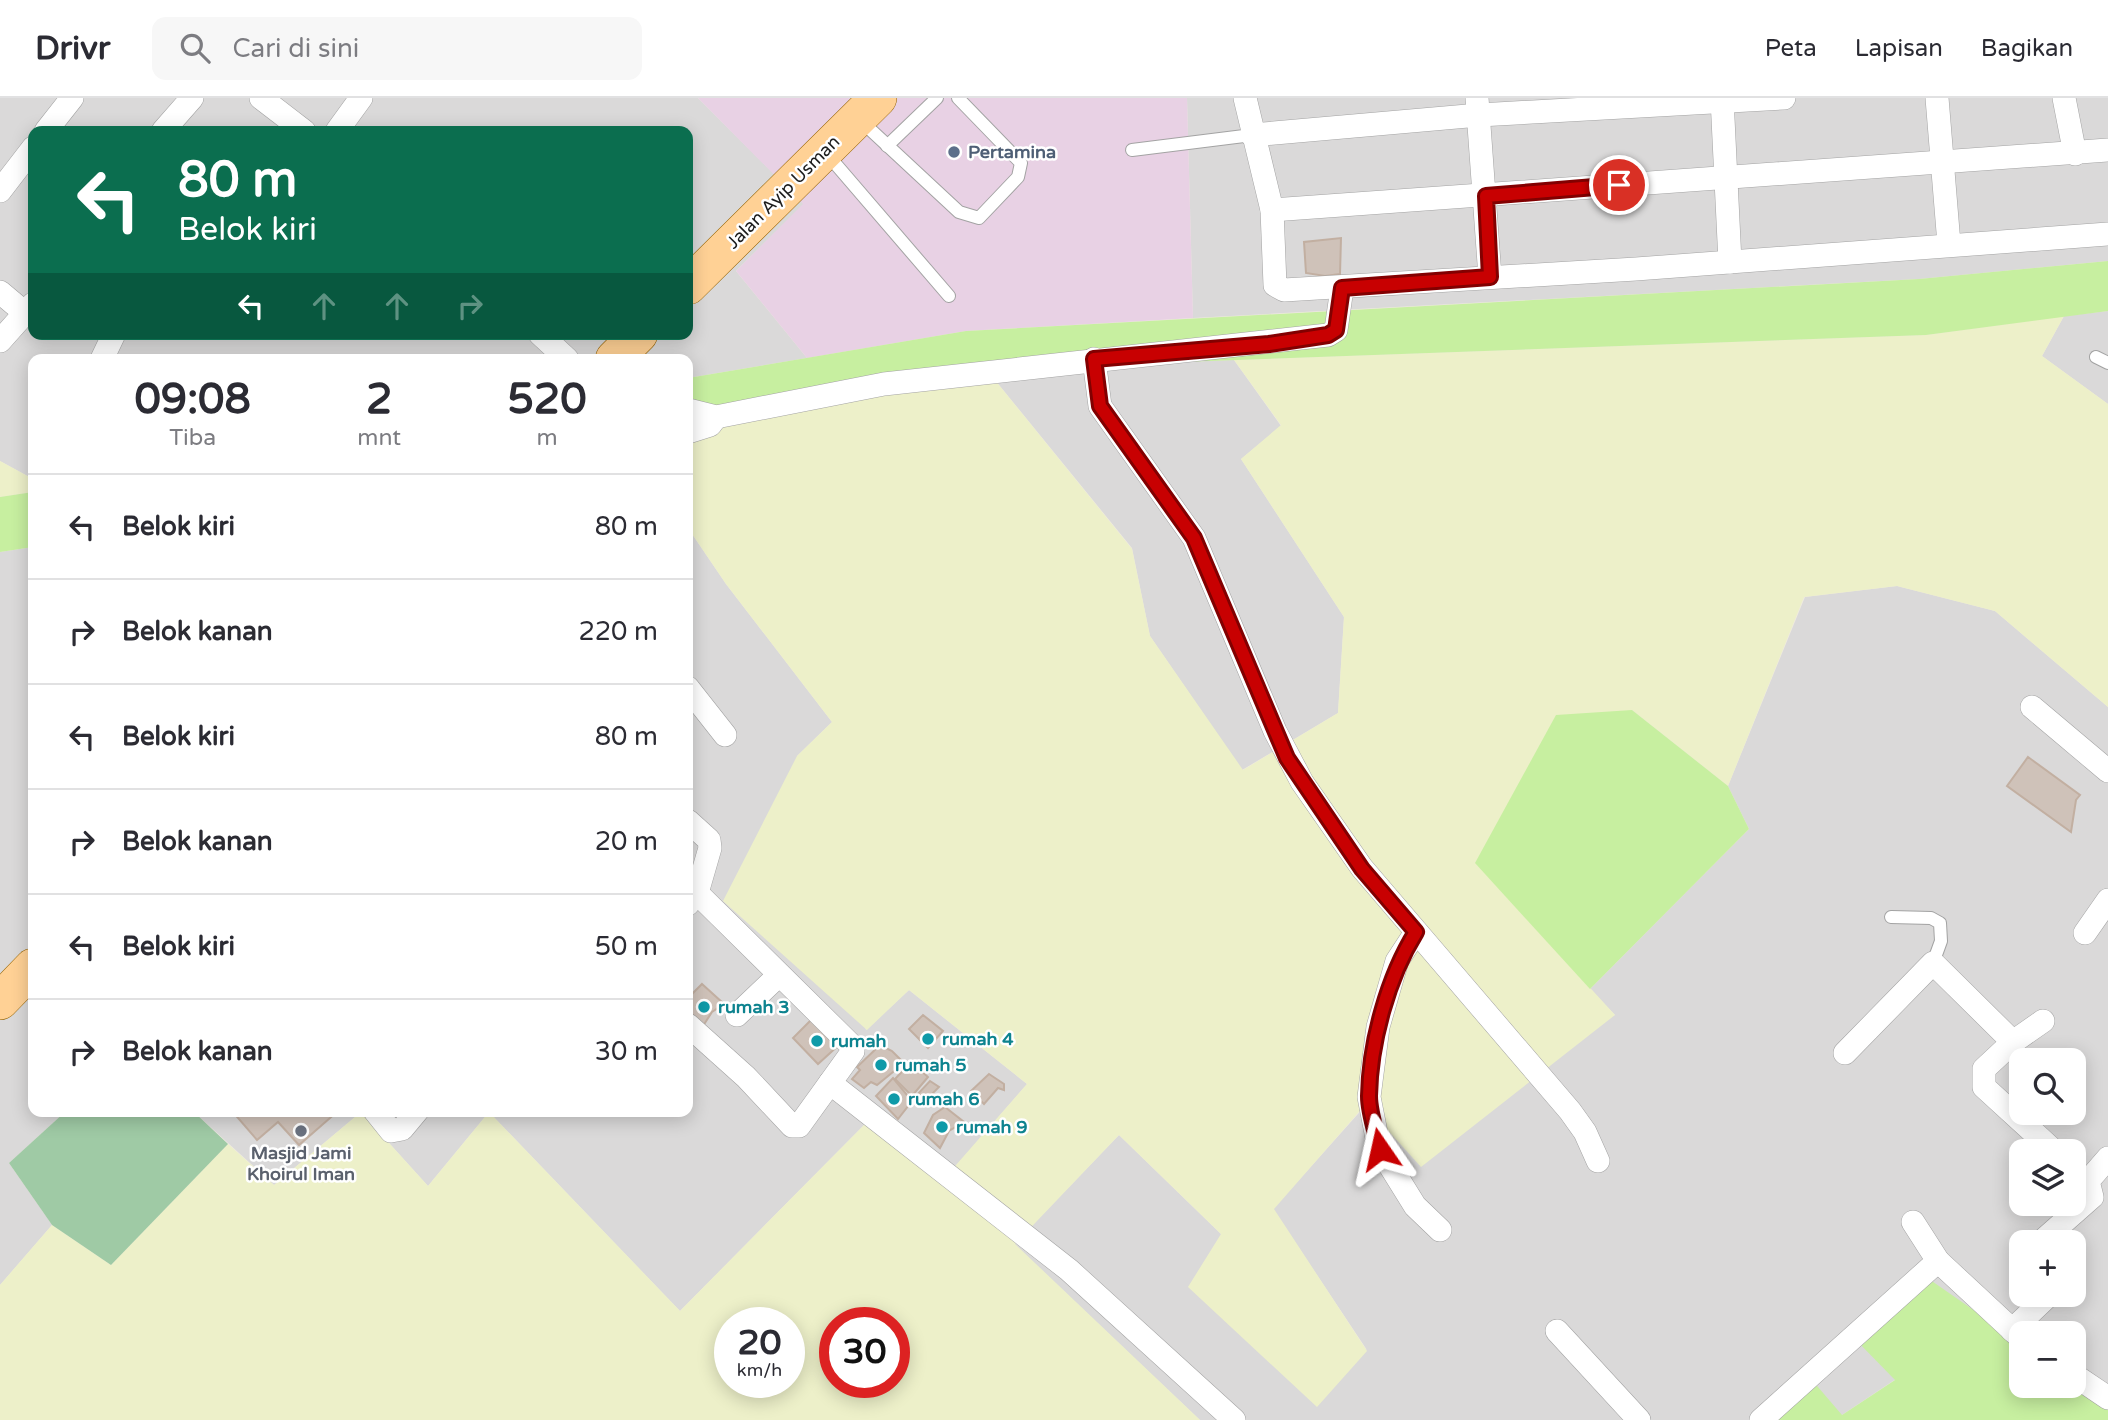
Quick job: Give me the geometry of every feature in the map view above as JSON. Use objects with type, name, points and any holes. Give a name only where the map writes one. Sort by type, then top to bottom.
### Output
[{"type":"main road","name":"Jalan Ayip Usman","points":[[693,281],[868,108]]},
{"type":"main road","points":[[619,354],[633,340]]},
{"type":"main road","points":[[0,1001],[28,972]]},
{"type":"street","points":[[50,126],[72,98]]},
{"type":"street","points":[[169,126],[192,98]]},
{"type":"street","points":[[261,98],[297,126]]},
{"type":"street","points":[[341,126],[361,98]]},
{"type":"street","points":[[1245,98],[1272,210],[1275,285],[1278,289],[1342,288],[2108,234]]},
{"type":"street","points":[[1252,135],[1478,107],[1784,98]]},
{"type":"street","points":[[1937,98],[1949,244]]},
{"type":"street","points":[[2064,98],[2075,154]]},
{"type":"street","points":[[1722,101],[1730,262]]},
{"type":"street","points":[[1478,107],[1490,277]]},
{"type":"street","points":[[1272,210],[2108,150]]},
{"type":"street","points":[[0,191],[28,155]]},
{"type":"street","points":[[693,411],[716,417],[884,384],[1094,359],[1269,344],[1328,335],[1336,330],[1342,288]]},
{"type":"street","points":[[0,292],[28,308]]},
{"type":"street","points":[[0,341],[28,310]]},
{"type":"street","points":[[546,340],[562,354]]},
{"type":"street","points":[[1094,359],[1100,406],[1194,538],[1287,758],[1362,869],[1570,1111],[1585,1132],[1598,1161]]},
{"type":"street","points":[[693,430],[710,425],[716,417]]},
{"type":"street","points":[[693,695],[724,735]]},
{"type":"street","points":[[2032,707],[2108,771]]},
{"type":"street","points":[[693,826],[709,840],[710,848],[693,896]]},
{"type":"street","points":[[693,900],[779,975],[852,1046],[852,1055],[799,1126],[792,1126],[746,1077],[693,1029]]},
{"type":"street","points":[[2085,933],[2108,900]]},
{"type":"street","points":[[1416,932],[1398,961],[1378,1027],[1369,1097],[1380,1149],[1415,1206],[1440,1230]]},
{"type":"street","points":[[1845,1053],[1933,963],[2013,1042]]},
{"type":"street","points":[[737,1015],[779,975]]},
{"type":"street","points":[[2042,1139],[1984,1087],[1984,1069],[2013,1042],[2043,1021]]},
{"type":"street","points":[[830,1083],[1069,1270],[1234,1420]]},
{"type":"street","points":[[380,1117],[391,1131],[401,1129],[412,1117]]},
{"type":"street","points":[[2086,1172],[2108,1158]]},
{"type":"street","points":[[2086,1185],[2092,1197],[2086,1202]]},
{"type":"street","points":[[2055,1230],[2070,1216]]},
{"type":"street","points":[[1913,1222],[1938,1261],[2009,1327]]},
{"type":"street","points":[[1761,1420],[1938,1261]]},
{"type":"street","points":[[2028,1321],[2039,1307]]},
{"type":"street","points":[[1558,1331],[1639,1420]]},
{"type":"street","points":[[2086,1383],[2108,1398]]},
{"type":"lane","points":[[887,146],[937,98]]},
{"type":"lane","points":[[868,108],[887,146],[959,212],[979,218],[1018,177],[1021,163],[958,98]]},
{"type":"lane","points":[[1132,150],[1252,135]]},
{"type":"lane","points":[[824,151],[949,296]]},
{"type":"lane","points":[[1891,917],[1931,918],[1940,923],[1941,941],[1933,963]]},
{"type":"shaded area","points":[[0,98],[698,98],[804,204],[736,271],[807,358],[693,377],[693,354],[28,354],[28,476],[0,461]]},
{"type":"shaded area","points":[[698,98],[1187,98],[1193,318],[966,331],[807,358],[736,271],[803,204]]},
{"type":"shaded area","points":[[1187,98],[2108,98],[2108,261],[1919,279],[1193,318]]},
{"type":"shaded area","points":[[2108,311],[2108,404],[2042,356],[2064,316]]},
{"type":"shaded area","points":[[1234,360],[1281,426],[1241,459],[1344,617],[1338,713],[1242,770],[1150,636],[1132,548],[986,369]]},
{"type":"shaded area","points":[[693,535],[726,584],[832,722],[797,756],[866,1030],[909,990],[1027,1084],[942,1182],[866,1123],[680,1311],[494,1117],[693,1117]]},
{"type":"shaded area","points":[[28,548],[28,1117],[59,1117],[9,1163],[52,1225],[0,1285],[0,552]]},
{"type":"shaded area","points":[[1897,586],[1995,611],[2108,707],[2108,1403],[2086,1387],[2086,1321],[2009,1321],[2009,1334],[1856,1339],[1896,1379],[1842,1415],[1755,1420],[1200,1420],[1014,1244],[1119,1135],[1221,1234],[1367,1350],[1273,1209],[1366,1105],[1615,1015],[1590,989],[1749,829],[1728,786],[1805,597]]},
{"type":"shaded area","points":[[200,1117],[355,1117],[274,1185]]},
{"type":"shaded area","points":[[366,1117],[485,1117],[428,1186]]},
{"type":"green space","points":[[2108,261],[2108,311],[1926,335],[986,369],[693,421],[693,377],[966,331],[1919,279]]},
{"type":"green space","points":[[2064,316],[2042,356],[2108,404],[2108,707],[1995,611],[1897,586],[1804,597],[1728,786],[1632,710],[1476,863],[1615,1015],[1421,1167],[1365,1105],[1274,1209],[1367,1351],[1317,1407],[1188,1287],[1221,1234],[1119,1135],[1015,1244],[1200,1420],[0,1420],[0,1285],[52,1225],[111,1265],[228,1144],[274,1185],[355,1117],[366,1117],[428,1186],[485,1117],[494,1117],[680,1311],[866,1123],[942,1181],[1027,1084],[909,990],[867,1030],[723,901],[797,756],[832,722],[726,584],[693,535],[693,421],[986,369],[1132,549],[1150,636],[1243,770],[1338,713],[1344,617],[1241,459],[1281,425],[1234,360],[1926,335]]},
{"type":"green space","points":[[0,461],[28,476],[28,493],[0,497]]},
{"type":"green space","points":[[28,493],[28,548],[0,552],[0,497]]},
{"type":"green space","points":[[1632,710],[1728,786],[1749,829],[1590,989],[1475,863],[1556,715]]},
{"type":"green space","points":[[59,1117],[199,1117],[228,1144],[111,1265],[52,1225],[9,1163]]},
{"type":"green space","points":[[1926,1277],[2009,1335],[2009,1398],[2086,1398],[2086,1392],[2108,1403],[2108,1420],[1755,1420],[1812,1380],[1842,1415],[1895,1380],[1855,1339]]},
{"type":"building","points":[[1341,238],[1340,274],[1325,276],[1306,273],[1304,242]]},
{"type":"building","points":[[2028,757],[2080,795],[2076,800],[2071,832],[2007,786]]},
{"type":"building","name":"rumah 3","points":[[702,984],[724,1004],[712,1012],[703,1026],[693,1015],[693,993]]},
{"type":"building","name":"rumah 4","points":[[923,1015],[943,1031],[928,1048],[909,1029]]},
{"type":"building","name":"rumah","points":[[814,1017],[840,1044],[818,1064],[793,1038]]},
{"type":"building","name":"rumah 5","points":[[880,1045],[892,1051],[904,1063],[877,1085],[871,1082],[864,1088],[852,1079],[860,1070],[857,1067]]},
{"type":"building","points":[[911,1062],[928,1077],[912,1096],[895,1079]]},
{"type":"building","points":[[989,1074],[1004,1084],[1004,1090],[998,1088],[984,1104],[971,1091]]},
{"type":"building","name":"rumah 6","points":[[893,1078],[912,1101],[898,1119],[876,1096]]},
{"type":"building","points":[[930,1081],[939,1087],[920,1106],[914,1098]]},
{"type":"building","name":"rumah 9","points":[[945,1107],[964,1122],[949,1131],[940,1148],[924,1133],[933,1115]]},
{"type":"building","name":"Masjid Jami Khoirul Iman","points":[[237,1117],[331,1117],[299,1145],[278,1122],[257,1140]]},
{"type":"place","name":"Pertamina","points":[[954,152]]},
{"type":"place","name":"rumah 3","points":[[704,1007]]},
{"type":"place","name":"rumah 4","points":[[928,1039]]},
{"type":"place","name":"rumah","points":[[817,1041]]},
{"type":"place","name":"rumah 5","points":[[881,1065]]},
{"type":"place","name":"rumah 6","points":[[894,1099]]},
{"type":"place","name":"rumah 9","points":[[942,1127]]},
{"type":"place","name":"Masjid Jami Khoirul Iman","points":[[301,1131]]},
{"type":"route","points":[[1380,1149],[1369,1097],[1378,1027],[1398,961],[1416,932],[1362,869],[1287,758],[1194,538],[1105,417],[1097,396],[1094,359],[1269,344],[1328,335],[1336,330],[1339,321],[1342,288],[1490,277],[1486,196],[1619,185]]}]
